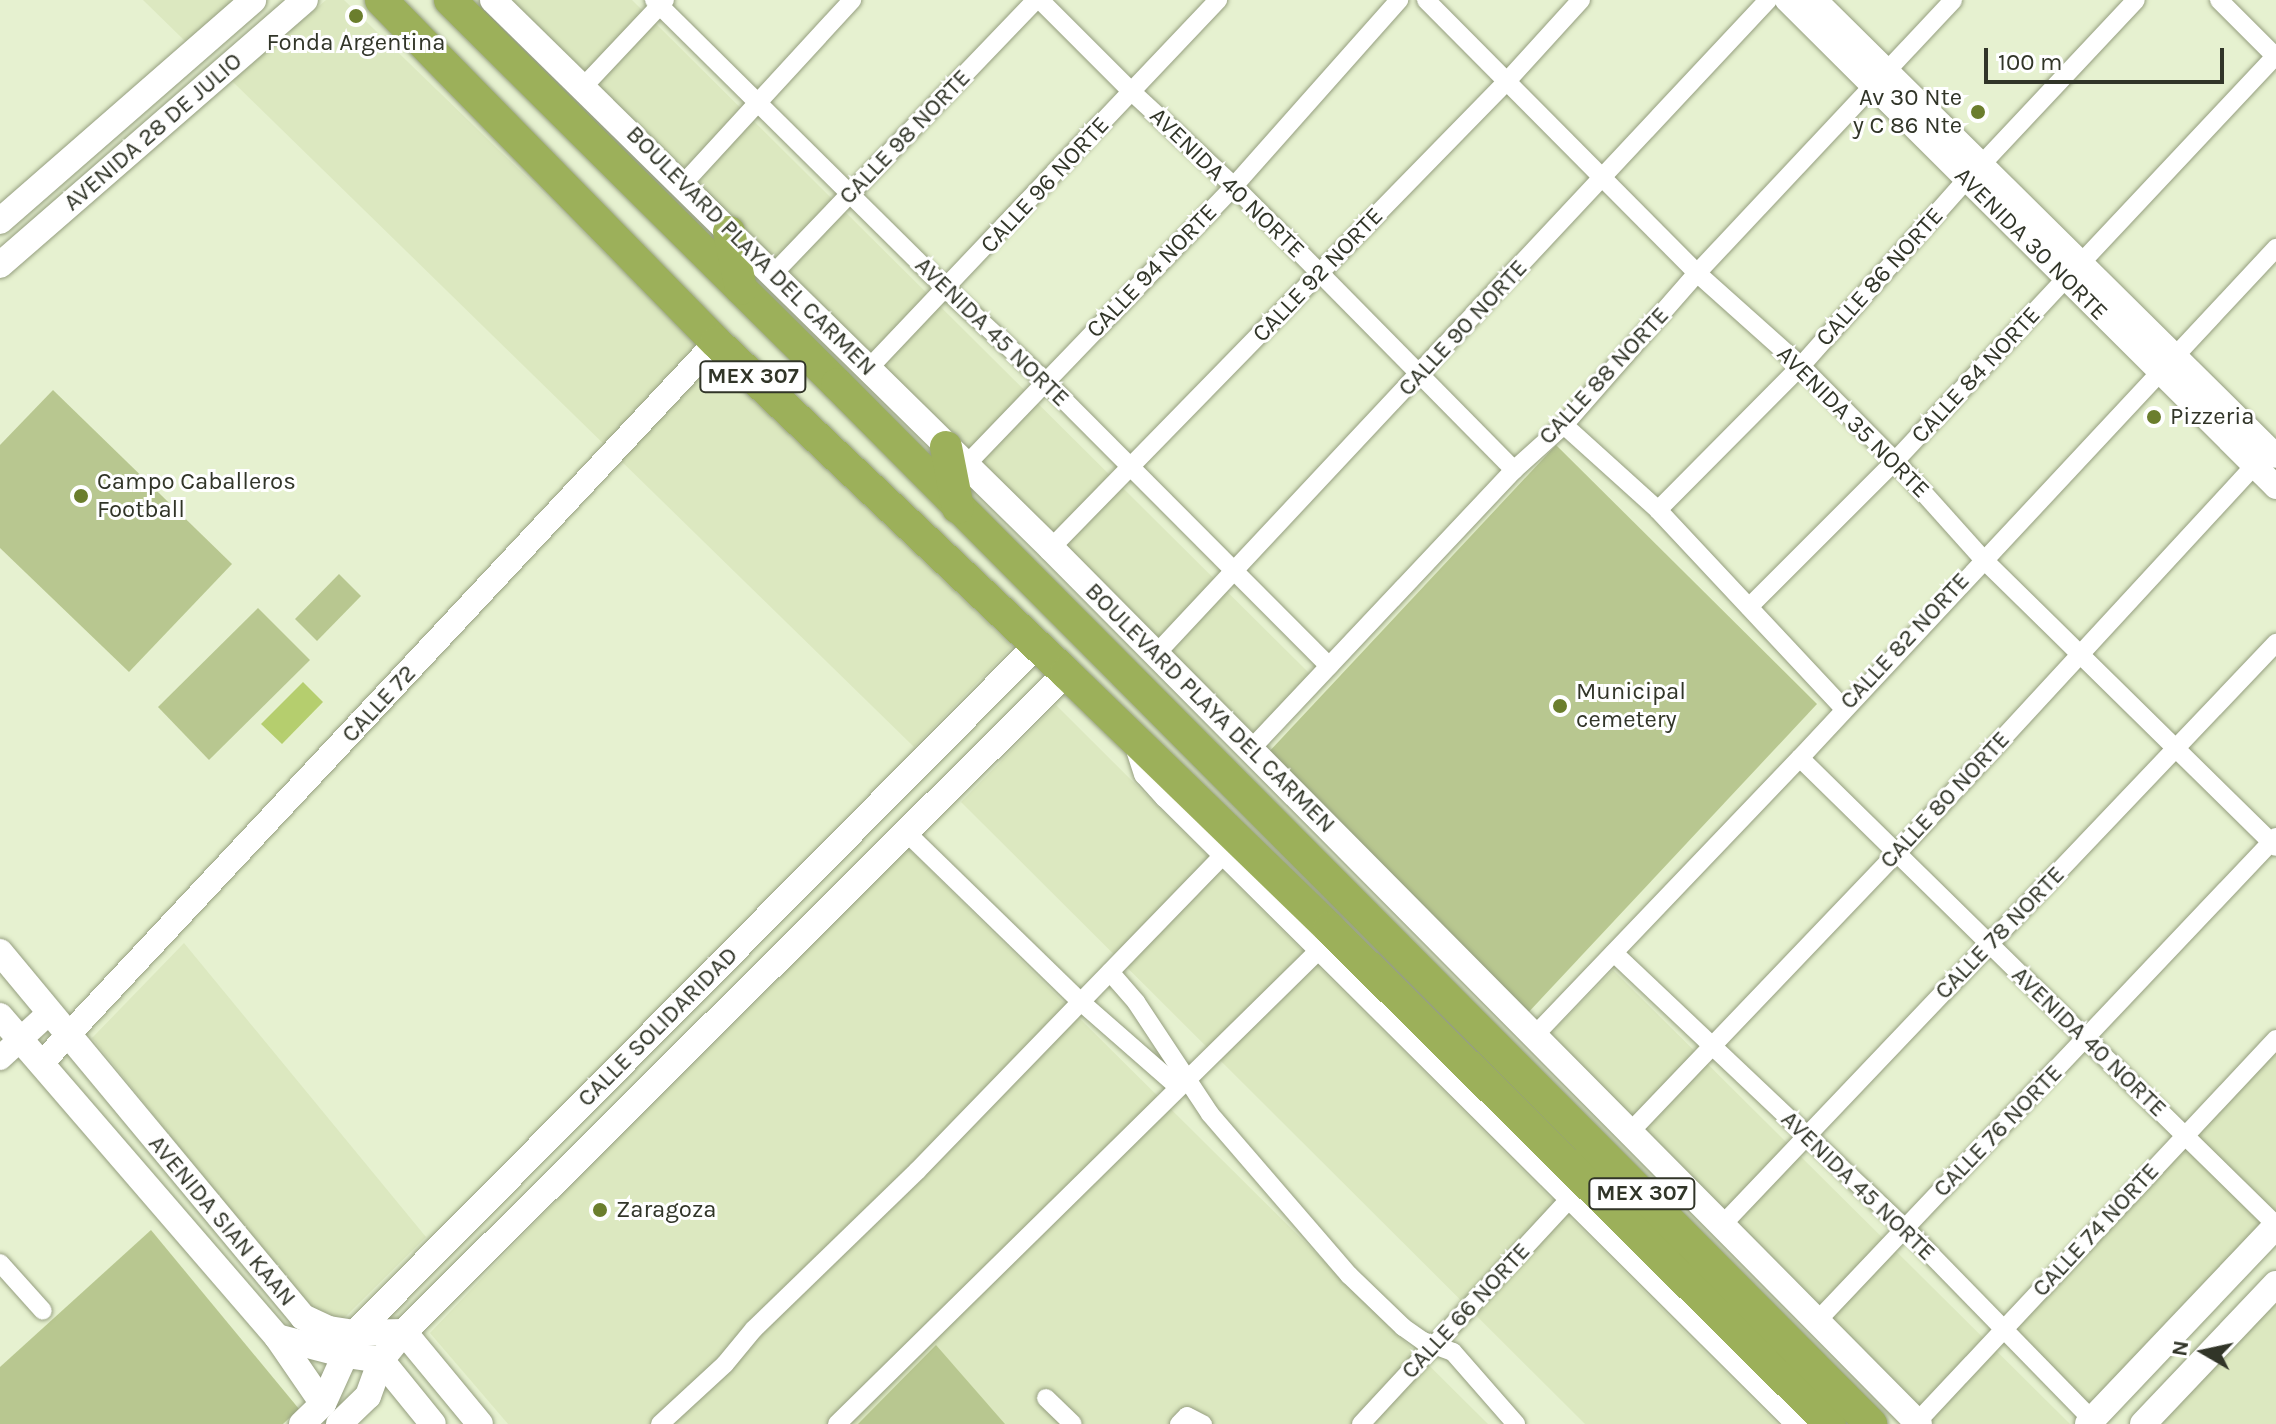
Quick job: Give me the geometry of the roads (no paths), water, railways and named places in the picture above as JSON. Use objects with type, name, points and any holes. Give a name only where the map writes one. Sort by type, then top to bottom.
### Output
[{"type":"highway","name":"MEX 307","points":[[381,0],[716,342],[1066,673],[1388,986],[1830,1424]]},
{"type":"highway","name":"MEX 307","points":[[450,0],[1871,1424]]},
{"type":"highway","points":[[483,0],[489,40]]},
{"type":"highway","points":[[729,232],[741,289]]},
{"type":"highway","points":[[956,457],[958,508]]},
{"type":"highway","points":[[1170,721],[1196,731],[1695,1222],[1910,1423]]},
{"type":"main road","name":"AVENIDA 28 DE JULIO","points":[[0,221],[253,0]]},
{"type":"main road","name":"AVENIDA 28 DE JULIO","points":[[0,265],[305,0]]},
{"type":"main road","name":"BOULEVARD PLAYA DEL CARMEN","points":[[493,0],[870,367],[956,457],[1051,548],[1724,1223],[1819,1319],[1910,1423]]},
{"type":"main road","name":"CALLE SOLIDARIDAD","points":[[331,1414],[350,1344],[1037,645]]},
{"type":"main road","name":"CALLE SOLIDARIDAD","points":[[302,1424],[368,1396],[381,1360],[404,1332],[1066,673]]},
{"type":"main road","points":[[1137,743],[1147,773],[1320,949],[1800,1424]]},
{"type":"main road","points":[[914,770],[940,798]]},
{"type":"main road","points":[[881,803],[906,832]]},
{"type":"main road","name":"AVENIDA SIAN KAAN","points":[[0,952],[303,1317],[381,1360]]},
{"type":"main road","name":"AVENIDA SIAN KAAN","points":[[0,1016],[277,1337],[350,1344],[404,1332]]},
{"type":"main road","points":[[2092,1422],[2276,1225]]},
{"type":"main road","points":[[2143,1424],[2276,1284]]},
{"type":"main road","points":[[404,1332],[480,1424]]},
{"type":"main road","points":[[277,1337],[331,1414]]},
{"type":"main road","points":[[381,1360],[433,1424]]},
{"type":"street","points":[[683,184],[852,0]]},
{"type":"street","name":"AVENIDA 40 NORTE","points":[[1038,0],[1234,186],[1422,373],[1514,470]]},
{"type":"street","name":"CALLE 98 NORTE","points":[[774,273],[1038,0]]},
{"type":"street","name":"CALLE 96 NORTE","points":[[870,367],[1218,0]]},
{"type":"street","name":"CALLE 94 NORTE","points":[[956,457],[1046,382],[1234,186],[1399,0]]},
{"type":"street","name":"AVENIDA 35 NORTE","points":[[1426,0],[1509,79],[1601,178],[1697,273],[1801,366],[1895,461],[1982,558],[2274,842]]},
{"type":"street","name":"CALLE 92 NORTE","points":[[1051,548],[1509,79],[1581,0]]},
{"type":"street","name":"CALLE 90 NORTE","points":[[1156,654],[1768,0]]},
{"type":"street","name":"AVENIDA 30 NORTE","points":[[1787,0],[1879,78],[2168,364],[2269,454],[2276,487]]},
{"type":"street","name":"AVENIDA 30 NORTE","points":[[1815,0],[1879,78]]},
{"type":"street","name":"CALLE 88 NORTE","points":[[1251,749],[1514,470],[1564,425],[1697,273],[1953,0]]},
{"type":"street","name":"CALLE 86 NORTE","points":[[1658,510],[1801,366],[1974,172],[2136,0]]},
{"type":"street","points":[[2219,0],[2276,56]]},
{"type":"street","points":[[584,86],[659,2]]},
{"type":"street","name":"AVENIDA 45 NORTE","points":[[659,2],[946,289],[1046,382],[1329,666]]},
{"type":"street","name":"CALLE 84 NORTE","points":[[1749,607],[1895,461],[2276,56]]},
{"type":"street","name":"CALLE 82 NORTE","points":[[1535,1035],[1800,758],[1982,558],[2276,248]]},
{"type":"street","name":"CALLE 72","points":[[41,1064],[716,342]]},
{"type":"street","points":[[1564,425],[1658,510],[1843,708]]},
{"type":"street","name":"CALLE 80 NORTE","points":[[1631,1131],[1896,854],[2079,654],[2269,454]]},
{"type":"street","name":"CALLE 78 NORTE","points":[[1724,1223],[2276,643]]},
{"type":"street","name":"AVENIDA 40 NORTE","points":[[1800,758],[2276,1225]]},
{"type":"street","points":[[906,832],[1081,1002],[1181,1082]]},
{"type":"street","name":"CALLE 76 NORTE","points":[[1819,1319],[2274,842]]},
{"type":"street","points":[[660,1424],[725,1364],[754,1329],[917,1171],[1226,852]]},
{"type":"street","points":[[837,1424],[1181,1082],[1320,949]]},
{"type":"street","name":"AVENIDA 45 NORTE","points":[[1614,953],[1805,1137],[1905,1228],[2092,1422]]},
{"type":"street","points":[[1110,972],[1136,1002],[1181,1082],[1349,1275],[1403,1327],[1453,1352],[1516,1424]]},
{"type":"street","points":[[0,1058],[49,1013]]},
{"type":"street","name":"CALLE 74 NORTE","points":[[1910,1423],[2003,1330],[2276,1039]]},
{"type":"street","name":"CALLE 66 NORTE","points":[[1361,1424],[1570,1198]]},
{"type":"street","points":[[0,1263],[43,1311]]},
{"type":"street","points":[[1046,1398],[1073,1424]]},
{"type":"street","points":[[1179,1424],[1187,1416],[1203,1424]]},
{"type":"place","name":"Fonda Argentina","points":[[356,16]]},
{"type":"place","name":"Av 30 Nte y C 86 Nte","points":[[1978,112]]},
{"type":"place","name":"Pizzeria","points":[[2154,417]]},
{"type":"place","name":"Campo Caballeros Football","points":[[81,496]]},
{"type":"place","name":"Municipal cemetery","points":[[1560,706]]},
{"type":"place","name":"Zaragoza","points":[[600,1210]]}]
